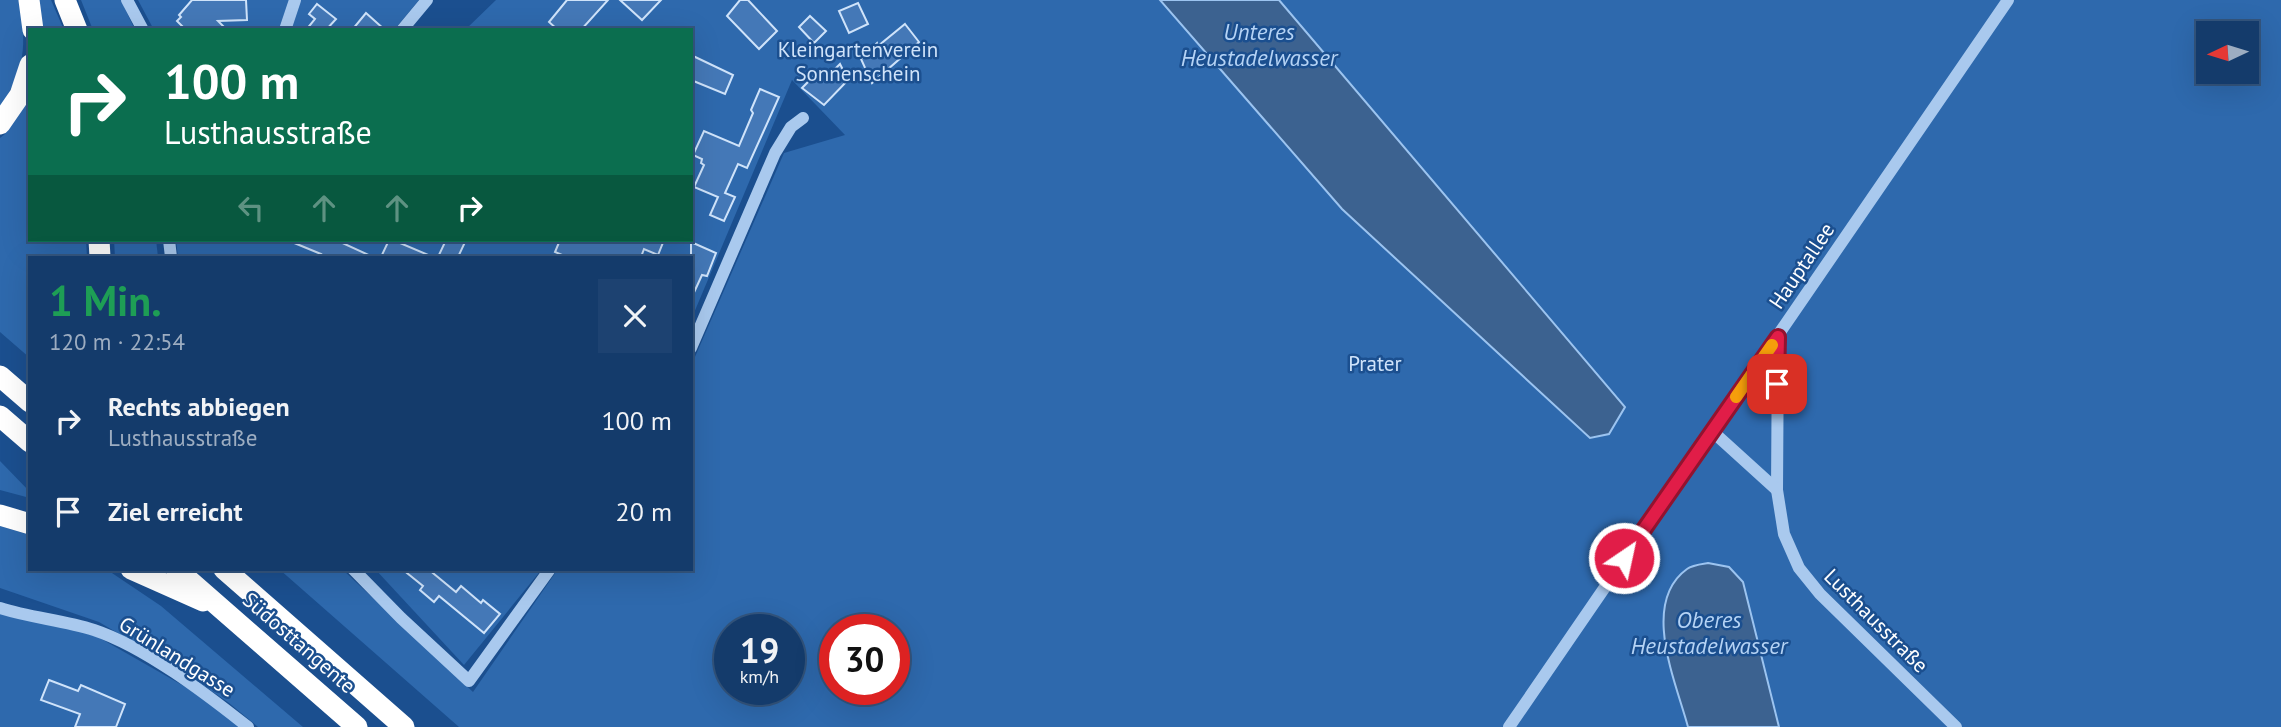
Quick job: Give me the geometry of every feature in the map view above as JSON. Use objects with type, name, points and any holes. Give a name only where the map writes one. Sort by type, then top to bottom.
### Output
[{"type":"highway","points":[[29,0],[33,28]]},
{"type":"highway","points":[[65,0],[77,28]]},
{"type":"highway","points":[[0,124],[20,95],[28,71]]},
{"type":"highway","points":[[0,376],[28,400]]},
{"type":"highway","points":[[0,416],[28,440]]},
{"type":"highway","points":[[0,515],[28,523]]},
{"type":"highway","points":[[136,571],[224,610]]},
{"type":"highway","name":"Südosttangente","points":[[178,571],[357,727]]},
{"type":"highway","name":"Südosttangente","points":[[226,571],[404,727]]},
{"type":"highway","points":[[238,571],[250,592]]},
{"type":"street","points":[[127,0],[142,28]]},
{"type":"street","points":[[286,28],[295,0]]},
{"type":"street","points":[[404,28],[426,0]]},
{"type":"street","name":"Hauptallee","points":[[1509,727],[2008,0]]},
{"type":"street","points":[[693,343],[775,153],[791,127],[803,118]]},
{"type":"street","name":"Lusthausstraße","points":[[1778,337],[1777,490],[1784,534],[1799,568],[1820,594],[1956,727]]},
{"type":"street","points":[[1712,431],[1777,490]]},
{"type":"street","points":[[355,571],[469,681],[549,571]]},
{"type":"street","name":"Grünlandgasse","points":[[0,608],[66,621],[127,644],[203,692],[248,727]]},
{"type":"green space","points":[[0,0],[19,0],[23,45],[15,80],[0,109]]},
{"type":"green space","points":[[39,0],[51,0],[63,28],[43,28]]},
{"type":"green space","points":[[81,0],[121,0],[134,28],[92,28]]},
{"type":"green space","points":[[138,0],[419,0],[396,28],[153,28]]},
{"type":"green space","name":"Prater","points":[[496,0],[2281,0],[2281,727],[459,727],[281,571],[344,571],[473,692],[557,571],[693,571],[693,361],[784,153],[845,135],[792,80],[693,315],[693,256],[178,256],[176,242],[693,242],[693,28],[467,28]]},
{"type":"green space","points":[[28,97],[28,242],[86,242],[87,256],[28,256],[28,356],[0,332],[0,138]]},
{"type":"green space","points":[[114,242],[156,242],[158,256],[115,256]]},
{"type":"green space","points":[[0,461],[28,490],[28,497],[0,490]]},
{"type":"green space","points":[[0,526],[28,534],[28,571],[109,571],[161,606],[303,727],[258,727],[187,674],[99,622],[0,588]]},
{"type":"green space","points":[[377,571],[540,571],[464,665]]},
{"type":"green space","points":[[0,607],[98,637],[203,697],[242,727],[0,727]]},
{"type":"water","name":"Unteres Heustadelwasser","points":[[1160,0],[1279,0],[1625,407],[1609,434],[1590,438],[1342,209]]},
{"type":"water","name":"Oberes Heustadelwasser","points":[[1708,563],[1729,567],[1743,582],[1779,727],[1688,727],[1670,666],[1663,622],[1666,602],[1673,584],[1687,569]]},
{"type":"building","points":[[192,0],[246,0],[247,20],[218,21],[225,28],[184,28],[177,21],[181,17],[179,15]]},
{"type":"building","points":[[567,0],[608,0],[583,28],[556,28],[549,22]]},
{"type":"building","points":[[620,0],[661,0],[642,20]]},
{"type":"building","points":[[740,0],[748,0],[777,31],[759,49],[727,16]]},
{"type":"building","points":[[858,3],[868,24],[849,33],[839,11]]},
{"type":"building","points":[[317,4],[336,19],[328,28],[308,28],[315,19],[309,14]]},
{"type":"building","points":[[366,13],[383,28],[354,28]]},
{"type":"building","points":[[810,16],[826,31],[814,43],[799,27]]},
{"type":"building","points":[[905,24],[919,42],[872,83],[861,59],[877,43],[878,46]]},
{"type":"building","points":[[693,56],[733,75],[725,94],[693,81]]},
{"type":"building","points":[[840,64],[848,80],[824,105],[802,88],[820,70],[827,77]]},
{"type":"building","points":[[760,89],[779,97],[747,168],[738,164],[725,193],[735,197],[724,221],[710,215],[718,197],[694,187],[704,165],[701,163],[702,159],[693,155],[704,131],[739,146]]},
{"type":"building","points":[[292,242],[340,242],[371,256],[320,256],[321,254]]},
{"type":"building","points":[[388,242],[398,242],[431,256],[381,256]]},
{"type":"building","points":[[445,242],[465,242],[458,256],[438,256]]},
{"type":"building","points":[[559,242],[663,242],[658,255],[644,249],[641,256],[565,256],[555,252]]},
{"type":"building","points":[[691,242],[716,253],[707,276],[702,275],[693,295],[693,256]]},
{"type":"building","points":[[404,571],[430,571],[456,592],[461,586],[481,603],[483,600],[500,614],[484,633],[439,596],[434,602],[420,590],[423,586]]},
{"type":"building","points":[[49,680],[78,691],[81,685],[125,704],[116,727],[75,727],[80,714],[41,700]]},
{"type":"slow traffic","points":[[1736,397],[1772,345]]},
{"type":"route","points":[[1624,558],[1778,337],[1777,384]]},
{"type":"park label","name":"Kleingartenverein Sonnenschein","points":[[858,62]]}]
